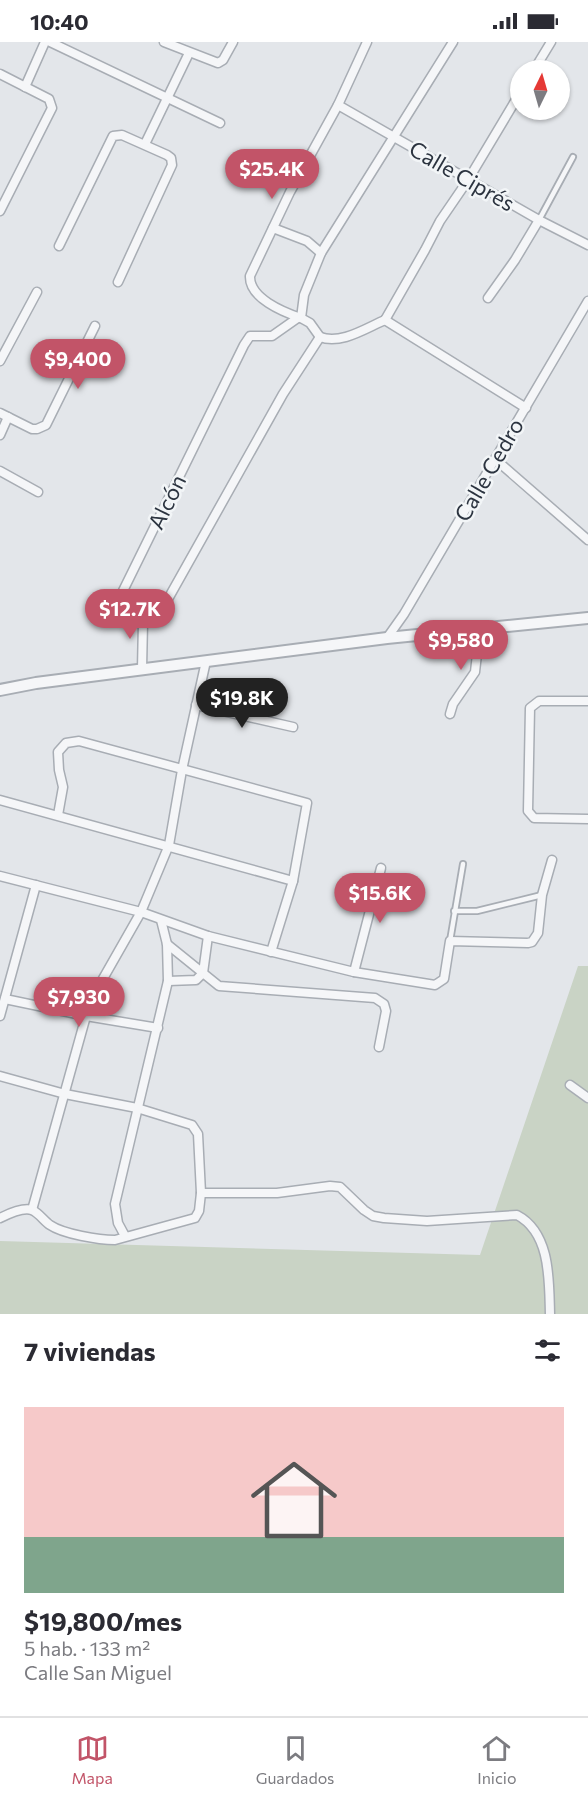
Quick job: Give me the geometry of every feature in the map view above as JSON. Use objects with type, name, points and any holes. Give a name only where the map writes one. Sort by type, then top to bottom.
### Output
[{"type":"street","points":[[25,87],[45,42]]},
{"type":"street","points":[[50,42],[220,123]]},
{"type":"street","points":[[164,42],[214,63],[221,62],[233,42]]},
{"type":"street","points":[[367,42],[338,105],[250,276],[251,287],[258,295],[287,314],[300,317],[310,323],[320,337],[327,339],[346,337],[385,320],[440,221],[468,180],[510,110]]},
{"type":"street","points":[[300,317],[304,296],[321,253],[453,42]]},
{"type":"street","points":[[540,60],[551,42]]},
{"type":"street","points":[[145,144],[189,53]]},
{"type":"street","points":[[0,74],[49,99],[52,108],[0,211]]},
{"type":"street","name":"Calle Ciprés","points":[[338,105],[539,220],[588,245]]},
{"type":"street","points":[[59,246],[113,136],[122,135],[170,156],[172,165],[118,282]]},
{"type":"street","points":[[488,298],[515,260],[539,220]]},
{"type":"street","points":[[273,228],[307,241],[321,253]]},
{"type":"street","points":[[0,361],[37,292]]},
{"type":"street","name":"Calle Cedro","points":[[387,638],[404,614],[588,301]]},
{"type":"street","name":"Alcón","points":[[143,622],[126,618],[121,613],[120,599],[244,345],[250,336],[272,336],[300,317]]},
{"type":"street","points":[[385,320],[526,408]]},
{"type":"street","points":[[0,435],[4,415],[32,429],[46,425],[95,326]]},
{"type":"street","points":[[142,669],[143,622],[168,599],[283,394],[320,337]]},
{"type":"street","points":[[495,459],[588,540]]},
{"type":"street","points":[[0,471],[38,492]]},
{"type":"street","points":[[0,690],[142,669],[387,638],[588,618]]},
{"type":"street","points":[[450,714],[453,704],[475,672],[480,627]]},
{"type":"street","points":[[32,1210],[96,991],[141,912],[169,845],[182,770],[206,661]]},
{"type":"street","points":[[588,700],[544,700],[530,708],[528,811],[534,818],[588,819]]},
{"type":"street","points":[[196,705],[293,727]]},
{"type":"street","points":[[58,815],[63,787],[58,752],[66,743],[80,741],[307,803],[293,881],[271,952]]},
{"type":"street","points":[[0,800],[293,881]]},
{"type":"street","points":[[0,876],[141,912],[208,936],[271,952],[354,972],[435,985],[444,978],[450,941],[532,942],[538,933],[542,895],[552,860]]},
{"type":"street","points":[[354,972],[381,868]]},
{"type":"street","points":[[0,1016],[4,999],[4,982],[36,885]]},
{"type":"street","points":[[125,1236],[118,1223],[115,1204],[168,981],[167,944],[160,920]]},
{"type":"street","points":[[168,981],[196,980],[202,973],[208,936]]},
{"type":"street","points":[[167,944],[219,986],[375,998],[384,1004],[386,1011],[379,1047]]},
{"type":"street","points":[[4,999],[158,1028]]},
{"type":"street","points":[[0,1076],[65,1095],[137,1108],[187,1123],[196,1129],[198,1134],[201,1192],[198,1214],[190,1221],[107,1240],[62,1231],[50,1225],[32,1210],[23,1210],[0,1218]]},
{"type":"street","points":[[570,1084],[588,1098]]},
{"type":"street","points":[[201,1192],[277,1193],[330,1186],[340,1187],[364,1210],[373,1216],[384,1218],[427,1221],[517,1215],[528,1222],[545,1254],[549,1279],[550,1314]]},
{"type":"lane","points":[[539,220],[573,157]]},
{"type":"lane","points":[[450,941],[463,864]]},
{"type":"lane","points":[[454,911],[477,911],[542,895]]},
{"type":"green space","points":[[578,966],[588,966],[588,1314],[0,1314],[0,1241],[480,1255]]}]
